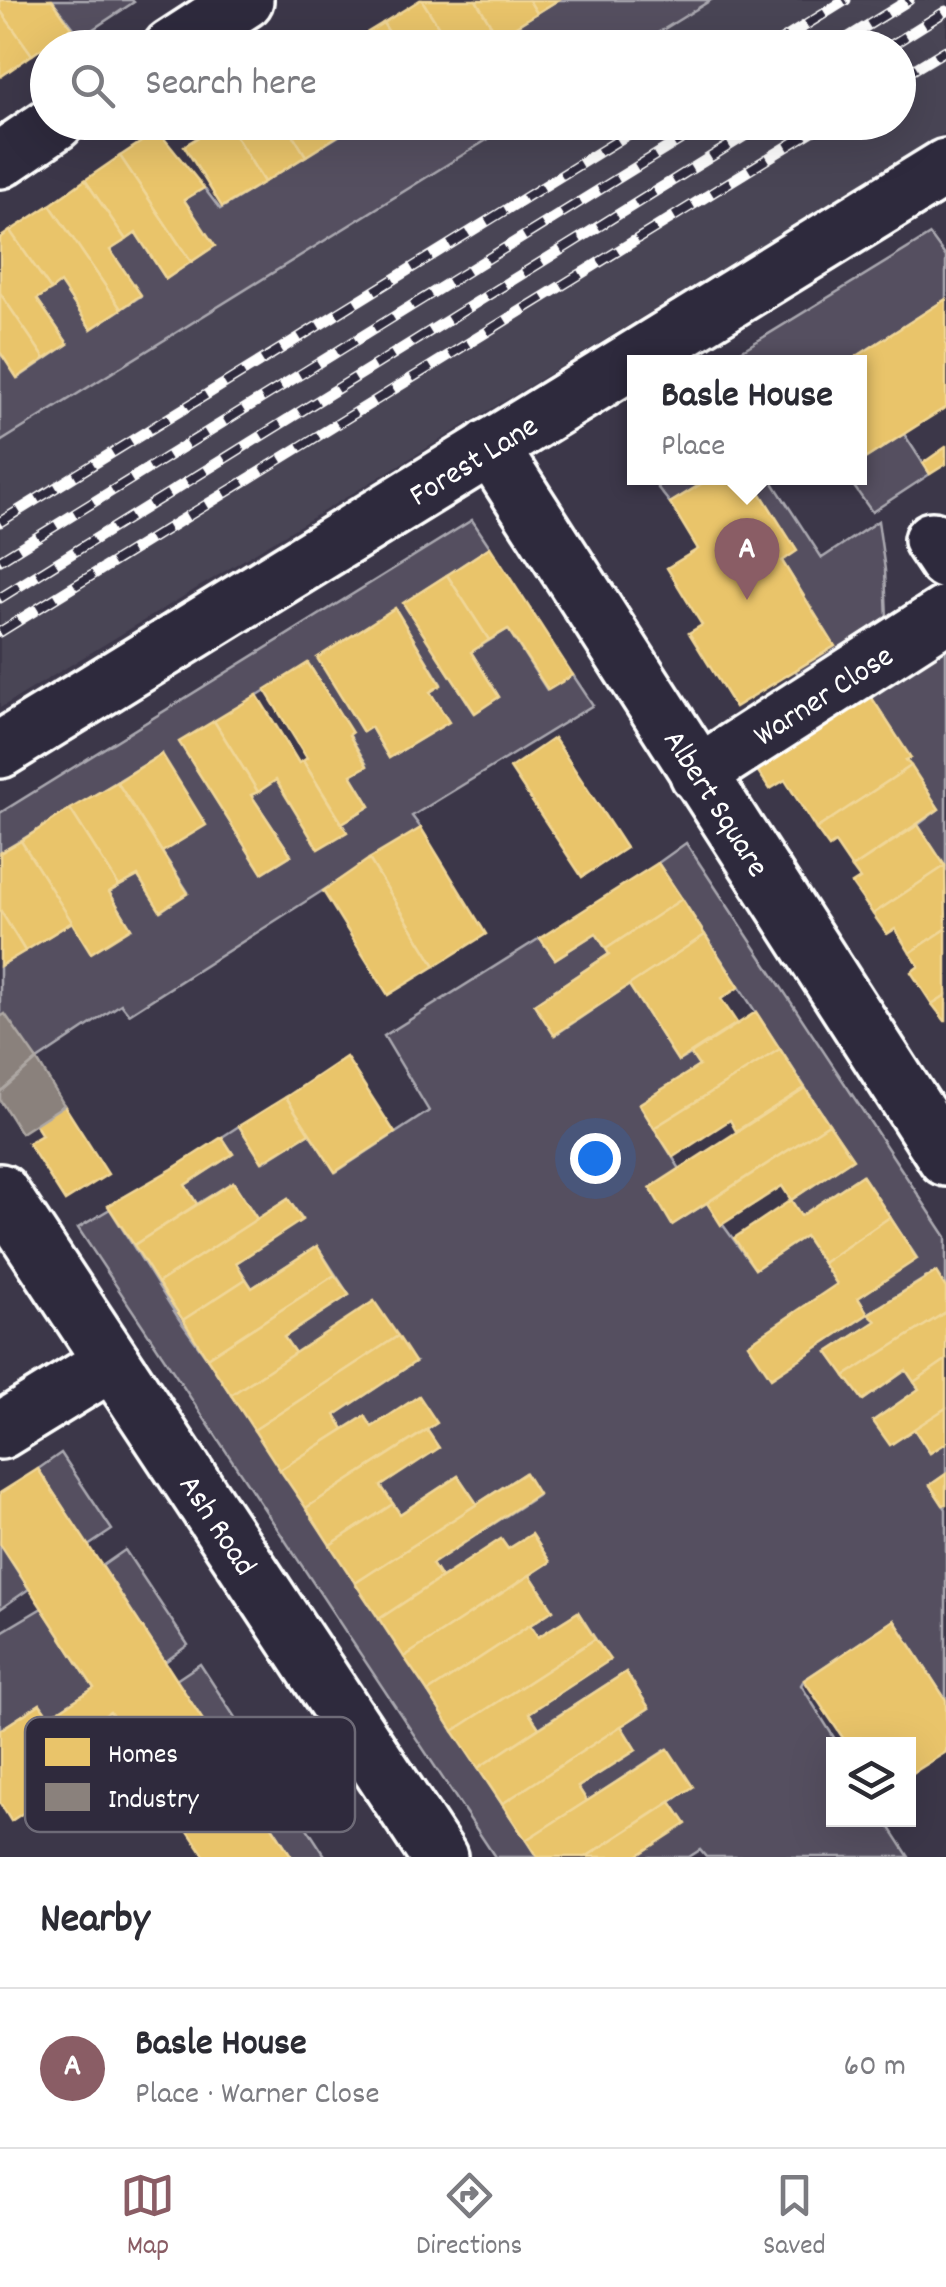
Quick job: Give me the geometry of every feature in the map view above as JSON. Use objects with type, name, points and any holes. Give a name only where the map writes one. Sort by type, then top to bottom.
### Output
[{"type":"street","points":[[198,30],[244,0]]},
{"type":"street","points":[[0,160],[30,140]]},
{"type":"street","name":"Forest Lane","points":[[641,355],[946,167]]},
{"type":"street","name":"Forest Lane","points":[[0,750],[627,364]]},
{"type":"street","name":"Albert Square","points":[[490,448],[946,1158]]},
{"type":"street","name":"Warner Close","points":[[698,774],[946,614]]},
{"type":"street","name":"Ash Road","points":[[0,1192],[347,1717]]},
{"type":"street","points":[[0,1431],[112,1362]]},
{"type":"street","name":"Ash Road","points":[[355,1730],[439,1857]]},
{"type":"shaded area","points":[[52,0],[134,2],[92,30],[76,30]]},
{"type":"shaded area","points":[[558,0],[711,0],[662,30],[510,30]]},
{"type":"shaded area","points":[[711,0],[946,0],[946,132],[0,708],[0,442],[487,140],[916,140],[916,30],[662,30]]},
{"type":"shaded area","points":[[332,140],[487,140],[0,442],[0,352],[18,378],[68,344],[37,299],[60,283],[91,329],[141,296],[110,250],[136,233],[166,279],[214,246],[184,200],[204,188],[220,209]]},
{"type":"shaded area","points":[[930,235],[946,257],[946,299],[859,355],[734,355]]},
{"type":"shaded area","points":[[904,434],[930,474],[872,512],[853,485],[867,485],[867,458]]},
{"type":"shaded area","points":[[656,485],[700,485],[670,503]]},
{"type":"shaded area","points":[[755,485],[775,485],[822,558],[878,521],[887,620],[799,675],[795,670],[834,646],[782,561],[796,551]]},
{"type":"shaded area","points":[[472,520],[490,547],[404,603],[474,712],[499,697],[471,652],[508,629],[547,690],[573,675],[593,705],[412,816],[421,828],[129,1014],[121,1004],[37,1060],[0,1017],[0,966],[72,922],[131,928],[109,892],[138,876],[161,911],[188,892],[162,852],[162,754],[0,853],[0,813]],"holes":[[[395,609],[441,684],[430,692],[448,722],[389,758],[371,727],[363,732],[318,658]],[[308,664],[367,765],[351,775],[370,806],[342,823],[346,831],[276,780],[251,795],[291,855],[262,873],[180,743]]]},
{"type":"shaded area","points":[[946,643],[946,868],[918,825],[939,809],[866,689]]},
{"type":"shaded area","points":[[686,843],[946,1237],[946,1287],[935,1272],[869,1313],[876,1321],[828,1352],[863,1400],[906,1370],[919,1389],[874,1420],[890,1444],[914,1429],[930,1453],[946,1443],[946,1474],[930,1485],[946,1509],[946,1700],[894,1620],[801,1685],[834,1737],[826,1737],[826,1827],[890,1827],[909,1857],[706,1857],[700,1850],[689,1857],[635,1857],[685,1823],[671,1802],[692,1787],[667,1749],[587,1801],[578,1787],[636,1750],[621,1726],[649,1708],[626,1672],[539,1728],[529,1713],[609,1660],[578,1612],[538,1637],[530,1625],[553,1610],[530,1575],[550,1562],[532,1535],[508,1549],[501,1540],[441,1578],[432,1564],[538,1495],[525,1473],[477,1504],[458,1476],[400,1514],[381,1486],[438,1447],[427,1430],[436,1423],[419,1397],[372,1427],[365,1416],[344,1429],[335,1415],[415,1362],[295,1353],[284,1337],[349,1295],[317,1246],[252,1288],[236,1263],[302,1219],[288,1199],[257,1219],[233,1182],[197,1204],[185,1185],[233,1154],[222,1137],[239,1126],[263,1162],[309,1133],[336,1172],[429,1111],[384,1036],[540,938],[555,959],[596,933],[609,954],[534,1004],[555,1035],[629,985],[678,1061],[691,1054],[699,1066],[640,1105],[680,1169],[673,1224],[707,1203],[755,1269],[805,1236],[837,1284],[771,1377],[868,1314],[858,1298],[917,1258],[862,1175],[801,1216],[791,1200],[852,1159],[658,863]]},
{"type":"shaded area","points":[[110,1209],[537,1857],[495,1857],[78,1228]]},
{"type":"shaded area","points":[[61,1453],[112,1530],[88,1546],[38,1469]]},
{"type":"shaded area","points":[[0,1544],[29,1589],[0,1609]]},
{"type":"shaded area","points":[[125,1550],[188,1645],[165,1662],[102,1566]]},
{"type":"shaded area","points":[[42,1608],[94,1688],[49,1717],[40,1704],[0,1730],[0,1633]]},
{"type":"shaded area","points":[[200,1664],[235,1717],[200,1717],[176,1680]]},
{"type":"shaded area","points":[[276,1832],[310,1832],[326,1857],[292,1857]]},
{"type":"building: Homes","points":[[0,0],[52,0],[72,28],[30,30],[30,52],[0,10]]},
{"type":"building: Homes","points":[[422,0],[441,30],[387,30],[383,23]]},
{"type":"building: Homes","points":[[422,0],[476,0],[494,30],[441,30]]},
{"type":"building: Homes","points":[[476,0],[529,0],[537,13],[509,30],[494,30]]},
{"type":"building: Homes","points":[[529,0],[558,0],[537,13]]},
{"type":"building: Homes","points":[[0,10],[30,56],[0,77]]},
{"type":"building: Homes","points":[[144,140],[165,140],[204,188],[184,200],[215,246],[191,262],[120,156]]},
{"type":"building: Homes","points":[[194,140],[238,140],[264,182],[222,207],[184,146]]},
{"type":"building: Homes","points":[[238,140],[296,140],[306,156],[264,182]]},
{"type":"building: Homes","points":[[296,140],[331,140],[306,156]]},
{"type":"building: Homes","points":[[120,156],[191,262],[166,279],[136,233],[126,240],[85,180]]},
{"type":"building: Homes","points":[[85,180],[126,240],[110,250],[141,295],[121,309],[50,205]]},
{"type":"building: Homes","points":[[50,205],[121,309],[91,329],[60,283],[51,290],[10,231]]},
{"type":"building: Homes","points":[[10,231],[51,290],[37,299],[68,344],[45,359],[0,293],[0,238]]},
{"type":"building: Homes","points":[[0,293],[45,359],[17,378],[0,352]]},
{"type":"building: Homes","points":[[946,299],[946,407],[867,458],[867,355],[859,355]]},
{"type":"building: Homes","points":[[946,447],[946,464],[930,474],[923,463]]},
{"type":"building: Homes","points":[[700,485],[755,485],[797,551],[782,561],[835,646],[735,707],[689,633],[702,625],[667,568],[698,549],[670,503]]},
{"type":"building: Homes","points":[[490,547],[573,675],[548,690],[508,629],[489,640],[447,575]]},
{"type":"building: Homes","points":[[447,575],[489,640],[471,652],[499,697],[475,713],[403,603]]},
{"type":"building: Homes","points":[[395,608],[441,685],[430,692],[449,722],[389,758],[371,727],[363,732],[317,658]]},
{"type":"building: Homes","points":[[308,663],[352,733],[349,735],[367,766],[351,775],[370,806],[342,823],[265,690]]},
{"type":"building: Homes","points":[[866,689],[911,758],[906,760],[911,766],[816,829],[785,780],[770,789],[753,764]]},
{"type":"building: Homes","points":[[257,695],[347,832],[318,849],[276,780],[258,792],[214,721]]},
{"type":"building: Homes","points":[[214,721],[258,792],[251,795],[291,855],[262,873],[179,742]]},
{"type":"building: Homes","points":[[554,738],[626,848],[582,877],[510,768]]},
{"type":"building: Homes","points":[[162,754],[206,825],[162,852],[117,782]]},
{"type":"building: Homes","points":[[911,766],[939,809],[852,868],[835,843],[829,847],[816,829]]},
{"type":"building: Homes","points":[[117,782],[188,893],[160,911],[138,876],[119,886],[70,809]]},
{"type":"building: Homes","points":[[70,809],[119,886],[109,892],[131,928],[91,953],[21,841]]},
{"type":"building: Homes","points":[[918,825],[945,866],[873,914],[852,884],[860,879],[852,868]]},
{"type":"building: Homes","points":[[421,828],[486,934],[435,966],[369,859]]},
{"type":"building: Homes","points":[[21,841],[72,922],[25,951],[0,910],[0,853]]},
{"type":"building: Homes","points":[[369,859],[435,966],[388,995],[323,891]]},
{"type":"building: Homes","points":[[658,863],[682,899],[606,949],[596,933],[555,959],[540,938]]},
{"type":"building: Homes","points":[[945,866],[946,929],[910,953],[895,929],[887,934],[873,914]]},
{"type":"building: Homes","points":[[682,899],[705,935],[554,1035],[534,1004],[609,954],[606,949]]},
{"type":"building: Homes","points":[[0,910],[25,951],[0,966]]},
{"type":"building: Homes","points":[[946,929],[946,995],[932,1004],[911,972],[919,966],[910,953]]},
{"type":"building: Homes","points":[[705,935],[739,987],[721,999],[737,1023],[678,1061],[629,985]]},
{"type":"building: Homes","points":[[946,995],[946,1021],[945,1021],[932,1004]]},
{"type":"building: Homes","points":[[756,1012],[780,1049],[654,1128],[639,1104],[699,1066],[691,1054]]},
{"type":"building: Homes","points":[[780,1049],[805,1088],[736,1131],[730,1120],[673,1157],[654,1128]]},
{"type":"building: Homes","points":[[346,1057],[395,1133],[335,1172],[286,1097]]},
{"type":"building: Homes","points":[[805,1088],[829,1124],[672,1225],[650,1188]]},
{"type":"building: Homes","points":[[286,1097],[309,1133],[262,1162],[239,1126]]},
{"type":"building: Homes","points":[[64,1105],[108,1174],[65,1201],[28,1143],[42,1135],[35,1124]]},
{"type":"building: Homes","points":[[829,1124],[853,1159],[791,1200],[782,1186],[721,1225],[707,1203]]},
{"type":"building: Homes","points":[[222,1137],[233,1154],[185,1185],[197,1204],[134,1245],[108,1206]]},
{"type":"building: Homes","points":[[862,1175],[890,1217],[823,1263],[805,1236],[755,1269],[734,1238],[791,1200],[801,1216]]},
{"type":"building: Homes","points":[[233,1182],[257,1219],[158,1283],[134,1245]]},
{"type":"building: Homes","points":[[288,1199],[302,1220],[236,1263],[246,1279],[183,1320],[158,1283]]},
{"type":"building: Homes","points":[[890,1217],[917,1259],[858,1298],[868,1314],[771,1378],[748,1344],[837,1284],[823,1263]]},
{"type":"building: Homes","points":[[317,1246],[335,1275],[207,1358],[183,1320],[246,1279],[252,1288]]},
{"type":"building: Homes","points":[[936,1272],[946,1288],[946,1312],[845,1376],[828,1352],[876,1321],[868,1314]]},
{"type":"building: Homes","points":[[335,1275],[349,1295],[284,1337],[295,1353],[231,1395],[207,1358]]},
{"type":"building: Homes","points":[[374,1301],[398,1336],[254,1430],[231,1395]]},
{"type":"building: Homes","points":[[946,1312],[946,1360],[914,1382],[906,1370],[863,1400],[845,1376]]},
{"type":"building: Homes","points":[[398,1336],[415,1362],[335,1415],[344,1429],[280,1470],[254,1430]]},
{"type":"building: Homes","points":[[946,1360],[946,1408],[890,1445],[873,1421],[919,1389],[914,1382]]},
{"type":"building: Homes","points":[[419,1396],[437,1423],[306,1508],[280,1470],[365,1416],[372,1427]]},
{"type":"building: Homes","points":[[946,1408],[946,1443],[930,1453],[914,1429]]},
{"type":"building: Homes","points":[[427,1430],[439,1448],[381,1486],[393,1504],[330,1545],[306,1508]]},
{"type":"building: Homes","points":[[38,1469],[200,1717],[113,1717],[110,1712],[102,1717],[49,1717],[94,1688],[0,1544],[0,1493]]},
{"type":"building: Homes","points":[[525,1473],[538,1494],[432,1564],[441,1578],[379,1619],[355,1583]]},
{"type":"building: Homes","points":[[946,1474],[946,1504],[943,1505],[930,1485]]},
{"type":"building: Homes","points":[[458,1476],[477,1504],[355,1583],[330,1545],[393,1504],[400,1514]]},
{"type":"building: Homes","points":[[532,1534],[550,1562],[404,1657],[379,1619],[501,1539],[508,1549]]},
{"type":"building: Homes","points":[[530,1575],[553,1610],[428,1692],[404,1657]]},
{"type":"building: Homes","points":[[578,1612],[595,1639],[453,1731],[428,1692],[530,1625],[538,1637]]},
{"type":"building: Homes","points":[[894,1620],[946,1700],[946,1752],[916,1771],[916,1737],[842,1737],[804,1680]]},
{"type":"building: Homes","points":[[595,1639],[610,1660],[529,1713],[539,1728],[478,1768],[453,1731]]},
{"type":"building: Homes","points":[[626,1672],[649,1708],[502,1804],[478,1768]]},
{"type":"building: Homes","points":[[40,1704],[49,1717],[25,1717],[25,1812],[11,1821],[0,1803],[0,1730]]},
{"type":"building: Homes","points":[[621,1726],[636,1750],[578,1787],[587,1801],[526,1840],[502,1804]]},
{"type":"building: Homes","points":[[668,1749],[693,1787],[586,1857],[537,1857],[526,1840]]},
{"type":"building: Homes","points":[[671,1802],[686,1824],[635,1857],[586,1857]]},
{"type":"building: Homes","points":[[189,1832],[276,1832],[292,1857],[205,1857]]},
{"type":"building: Industry","points":[[5,1014],[37,1060],[0,1092],[0,1017]]},
{"type":"building: Industry","points":[[37,1060],[64,1105],[21,1133],[0,1100],[0,1092]]},
{"type":"railway","points":[[798,30],[846,0]]},
{"type":"railway","points":[[860,30],[909,0]]},
{"type":"railway","points":[[916,30],[946,11]]},
{"type":"railway","points":[[916,68],[946,50]]},
{"type":"railway","points":[[0,522],[619,140]]},
{"type":"railway","points":[[0,560],[680,140]]},
{"type":"railway","points":[[0,598],[738,140]]},
{"type":"railway","points":[[0,632],[798,140]]},
{"type":"place","name":"Basle House","points":[[747,600]]}]
